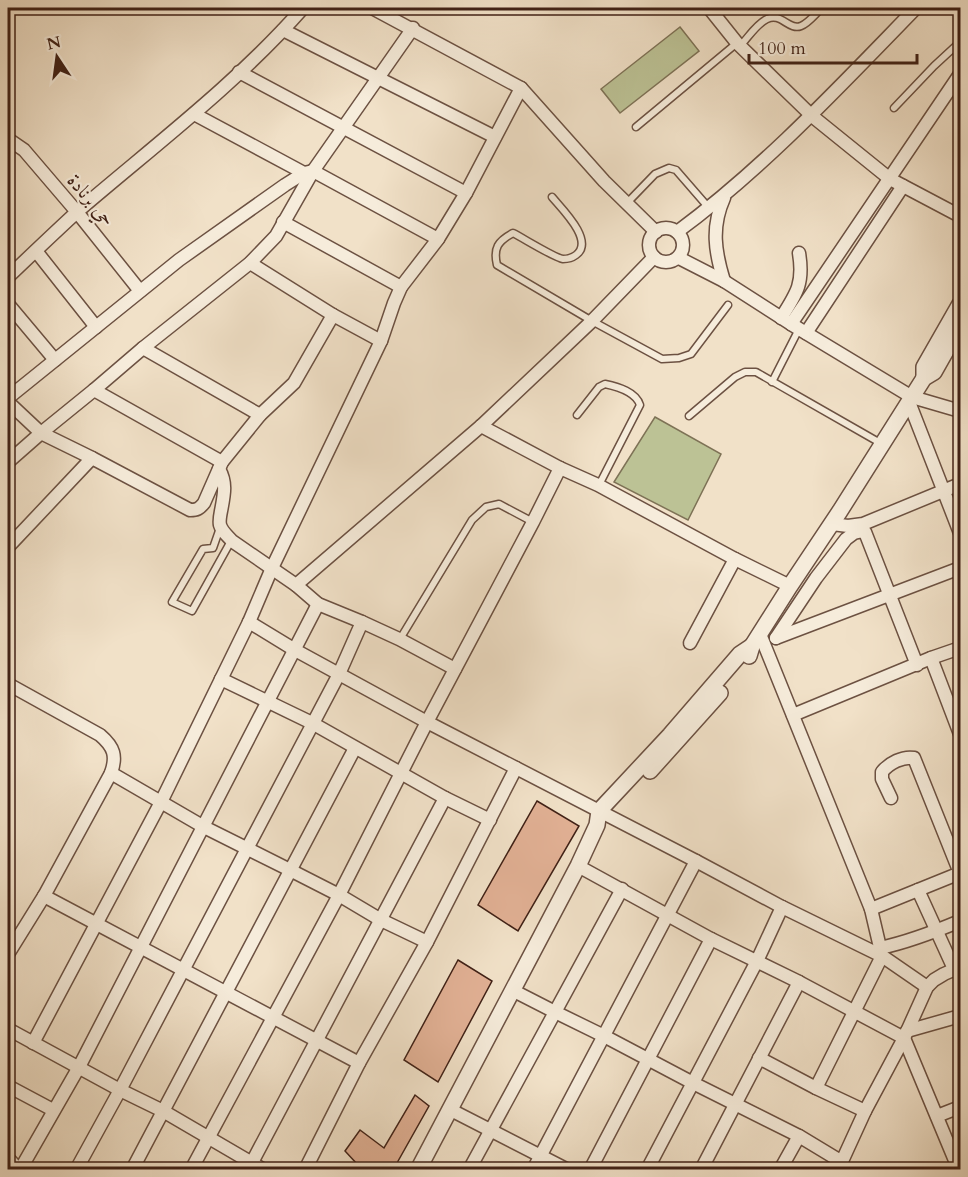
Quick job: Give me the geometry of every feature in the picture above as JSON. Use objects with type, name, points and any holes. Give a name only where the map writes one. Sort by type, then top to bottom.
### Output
[{"type":"street","points":[[8,277],[77,212],[194,114],[283,30],[303,8]]},
{"type":"street","points":[[372,8],[521,87],[604,181],[656,232]]},
{"type":"street","points":[[709,8],[739,45],[812,116],[890,179],[960,216]]},
{"type":"street","points":[[677,232],[727,193],[812,116],[916,8]]},
{"type":"street","points":[[8,462],[143,348],[250,263],[276,236],[309,172],[343,128],[413,28]]},
{"type":"street","points":[[283,30],[495,137]]},
{"type":"street","points":[[239,72],[466,193]]},
{"type":"street","points":[[794,326],[960,74]]},
{"type":"street","points":[[33,1043],[161,802],[249,622],[272,568],[381,341],[401,287],[438,239],[466,193],[521,87]]},
{"type":"street","points":[[194,114],[438,239]]},
{"type":"street","name":"حي برنادة","points":[[8,139],[24,150],[140,291]]},
{"type":"street","points":[[309,172],[285,185],[189,253],[8,400],[41,433],[190,510],[200,509],[220,465],[260,415],[294,383],[333,315]]},
{"type":"street","points":[[794,326],[874,228],[903,186]]},
{"type":"street","points":[[724,281],[717,260],[715,223],[727,193]]},
{"type":"street","points":[[284,222],[401,287]]},
{"type":"street","points":[[666,228],[677,232],[683,242],[679,258],[663,262],[654,257],[649,247],[656,232],[666,228]]},
{"type":"street","points":[[36,251],[96,327]]},
{"type":"street","points":[[794,326],[795,296],[802,270],[799,253]]},
{"type":"street","points":[[296,585],[481,426],[592,321],[654,257]]},
{"type":"street","points":[[679,258],[724,281],[910,400],[960,411]]},
{"type":"street","points":[[250,263],[333,315],[381,341]]},
{"type":"street","points":[[8,304],[55,360]]},
{"type":"street","points":[[924,378],[924,367],[960,304]]},
{"type":"street","points":[[418,1170],[602,817],[679,740],[739,671],[790,586],[924,378],[934,372],[960,326]]},
{"type":"street","points":[[143,348],[260,415]]},
{"type":"street","points":[[94,390],[220,465],[225,483],[220,526],[232,541],[296,585],[318,604],[399,639],[455,669]]},
{"type":"street","points":[[910,400],[960,533]]},
{"type":"street","points":[[481,426],[790,586]]},
{"type":"street","points":[[8,547],[92,458]]},
{"type":"street","points":[[191,1170],[339,895],[560,468]]},
{"type":"street","points":[[832,524],[848,526],[862,524],[960,484]]},
{"type":"street","points":[[776,638],[816,578],[846,539],[860,530],[865,532],[917,665]]},
{"type":"street","points":[[690,643],[735,559]]},
{"type":"street","points":[[759,641],[776,638],[960,568]]},
{"type":"street","points":[[8,1158],[19,1170],[79,1067],[318,604]]},
{"type":"street","points":[[249,622],[295,650],[516,768],[602,817],[696,861],[782,907],[881,952],[927,987]]},
{"type":"street","points":[[76,1170],[339,674],[362,622]]},
{"type":"street","points":[[759,641],[793,715],[871,909],[881,952],[816,1088]]},
{"type":"street","points":[[793,715],[960,648]]},
{"type":"street","points":[[931,658],[960,734]]},
{"type":"street","points":[[221,679],[312,723],[490,820]]},
{"type":"street","points":[[8,684],[100,735],[111,745],[114,756],[111,773],[44,896],[8,954]]},
{"type":"street","points":[[132,1170],[355,748]]},
{"type":"street","points":[[871,909],[960,873],[914,758],[888,765],[882,772],[882,779],[891,798]]},
{"type":"street","points":[[305,1170],[359,1063],[427,942],[516,768]]},
{"type":"street","points":[[111,773],[204,827],[427,942]]},
{"type":"street","points":[[250,1166],[446,798]]},
{"type":"street","points":[[533,1170],[696,861]]},
{"type":"street","points":[[578,866],[711,939],[853,1011],[905,1034],[960,1016]]},
{"type":"street","points":[[469,1170],[622,890]]},
{"type":"street","points":[[512,990],[799,1136],[840,1166],[927,987],[934,980],[957,968],[918,890]]},
{"type":"street","points":[[44,896],[359,1063]]},
{"type":"street","points":[[647,1170],[757,961],[782,907]]},
{"type":"street","points":[[881,952],[960,921]]},
{"type":"street","points":[[590,1170],[711,939]]},
{"type":"street","points":[[701,1170],[799,982]]},
{"type":"street","points":[[8,1029],[163,1111],[250,1166],[264,1170]]},
{"type":"street","points":[[905,1034],[959,1170]]},
{"type":"street","points":[[759,1058],[866,1111]]},
{"type":"street","points":[[8,1086],[53,1110]]},
{"type":"street","points":[[937,1116],[960,1107]]},
{"type":"street","points":[[450,1109],[568,1170]]},
{"type":"street","points":[[780,1170],[799,1136]]},
{"type":"lane","points":[[636,127],[739,45],[768,18],[776,17],[796,27],[803,26],[822,8]]},
{"type":"lane","points":[[894,108],[960,42]]},
{"type":"lane","points":[[627,203],[655,174],[669,168],[676,171],[709,208]]},
{"type":"lane","points":[[552,196],[578,229],[583,241],[580,252],[572,258],[561,259],[513,233],[498,244],[494,253],[497,265],[662,359],[679,358],[691,354],[728,305]]},
{"type":"lane","points":[[772,382],[794,326]]},
{"type":"lane","points":[[689,416],[735,377],[745,372],[756,372],[882,444]]},
{"type":"lane","points":[[577,415],[598,387],[606,384],[634,394],[640,405],[598,485]]},
{"type":"lane","points":[[399,639],[472,520],[486,507],[499,504],[533,522]]},
{"type":"lane","points":[[220,526],[213,548],[203,549],[172,602],[192,611],[232,541]]},
{"type":"green space","points":[[680,27],[699,51],[620,113],[601,89]]},
{"type":"green space","points":[[655,417],[721,454],[688,520],[614,482]]},
{"type":"building","points":[[537,801],[579,826],[518,931],[478,905]]},
{"type":"building","points":[[458,960],[492,981],[438,1082],[404,1060]]},
{"type":"building","points":[[415,1095],[429,1106],[393,1170],[384,1165],[380,1170],[359,1166],[345,1151],[360,1130],[384,1148]]}]
